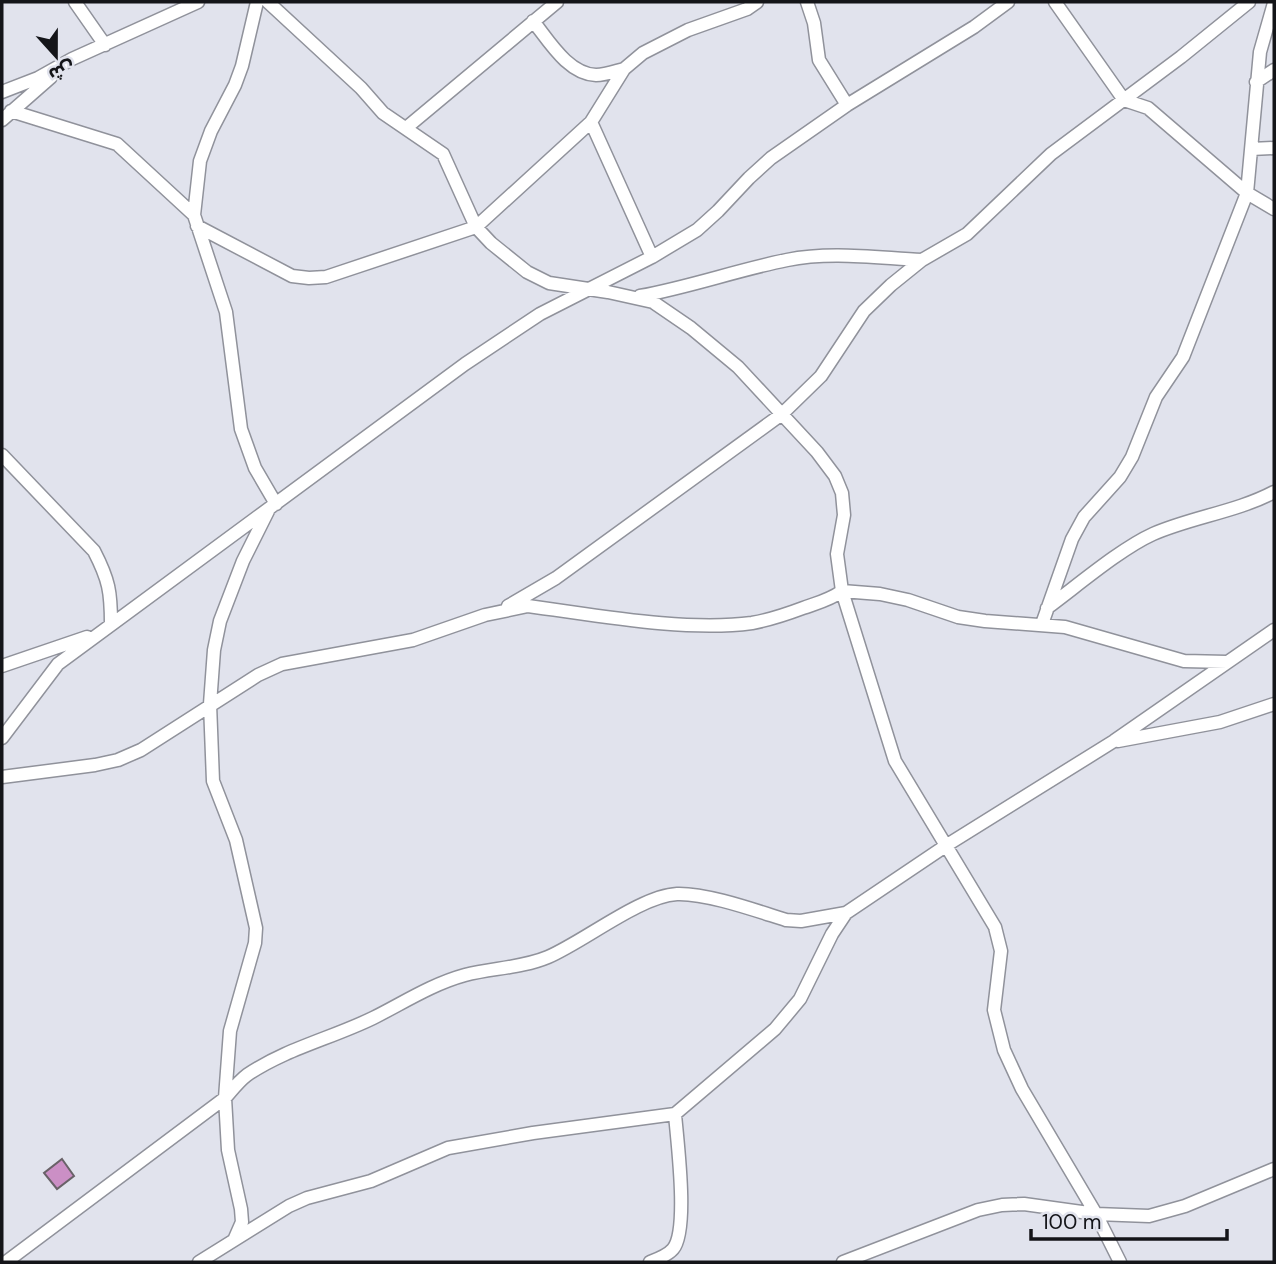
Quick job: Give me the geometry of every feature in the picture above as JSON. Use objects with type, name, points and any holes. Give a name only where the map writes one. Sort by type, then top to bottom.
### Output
[{"type":"street","points":[[75,2],[105,45]]},
{"type":"street","points":[[2,92],[38,78],[72,58],[198,2]]},
{"type":"street","points":[[257,2],[242,66],[200,161],[196,221],[226,312],[245,446],[273,506]]},
{"type":"street","points":[[268,2],[361,88],[383,113],[443,154],[476,227],[527,272],[549,283],[653,302],[691,328],[737,367],[835,476],[842,493],[844,516],[837,554],[842,591],[895,761],[995,927],[1001,951],[994,1010],[1004,1050],[1022,1089],[1096,1214],[1119,1262]]},
{"type":"street","points":[[405,128],[533,21],[541,6],[557,2]]},
{"type":"street","points":[[7,115],[117,144],[196,221],[292,275],[309,278],[326,276],[476,227],[591,122],[624,69],[643,53],[688,30],[747,9],[757,2]]},
{"type":"street","points":[[807,2],[814,23],[819,60],[847,105]]},
{"type":"street","points":[[2,738],[58,664],[97,633],[519,326],[652,257],[696,230],[771,158],[847,105],[974,27],[1008,2]]},
{"type":"street","points":[[1055,2],[1124,100],[1148,108],[1247,193],[1274,209]]},
{"type":"street","points":[[500,611],[556,578],[782,414],[821,376],[864,311],[891,285],[922,260],[967,234],[1051,154],[1249,2]]},
{"type":"street","points":[[1042,624],[1072,539],[1084,517],[1120,477],[1132,457],[1156,397],[1183,357],[1247,193],[1260,52],[1274,3]]},
{"type":"street","points":[[533,21],[570,65],[583,72],[597,75],[624,69]]},
{"type":"street","points":[[7,115],[72,58]]},
{"type":"street","points":[[1256,82],[1274,70]]},
{"type":"street","points":[[591,122],[652,257]]},
{"type":"street","points":[[1251,149],[1274,148]]},
{"type":"street","points":[[632,297],[681,288],[787,260],[817,256],[922,260]]},
{"type":"street","points":[[2,456],[94,551],[110,589],[111,624]]},
{"type":"street","points":[[1047,609],[1149,536],[1173,526],[1256,502],[1274,492]]},
{"type":"street","points":[[235,1238],[242,1222],[242,1209],[228,1150],[225,1098],[230,1031],[255,943],[256,928],[236,840],[213,781],[210,704],[214,650],[220,621],[238,573],[273,506]]},
{"type":"street","points":[[2,777],[118,760],[141,750],[210,704],[282,664],[413,640],[500,611],[528,606],[666,623],[735,625],[794,611],[831,599],[842,591],[880,594],[971,619],[1042,624],[1090,632],[1184,661],[1227,662]]},
{"type":"street","points":[[199,1262],[235,1238],[307,1198],[371,1181],[447,1148],[510,1136],[675,1114],[775,1029],[800,999],[832,934],[846,913],[947,845],[1114,741],[1274,630]]},
{"type":"street","points":[[2,666],[97,633]]},
{"type":"street","points":[[1114,741],[1220,722],[1274,704]]},
{"type":"street","points":[[6,1262],[225,1098],[244,1076],[267,1063],[372,1019],[437,984],[465,975],[543,959],[568,948],[653,900],[676,894],[701,897],[786,920],[801,921],[846,913]]},
{"type":"street","points":[[650,1262],[673,1250],[678,1241],[682,1193],[675,1114]]},
{"type":"street","points":[[843,1262],[978,1210],[1002,1205],[1024,1205],[1096,1214],[1149,1216],[1162,1214],[1274,1169]]},
{"type":"building","points":[[62,1159],[74,1176],[57,1189],[44,1173]]}]
